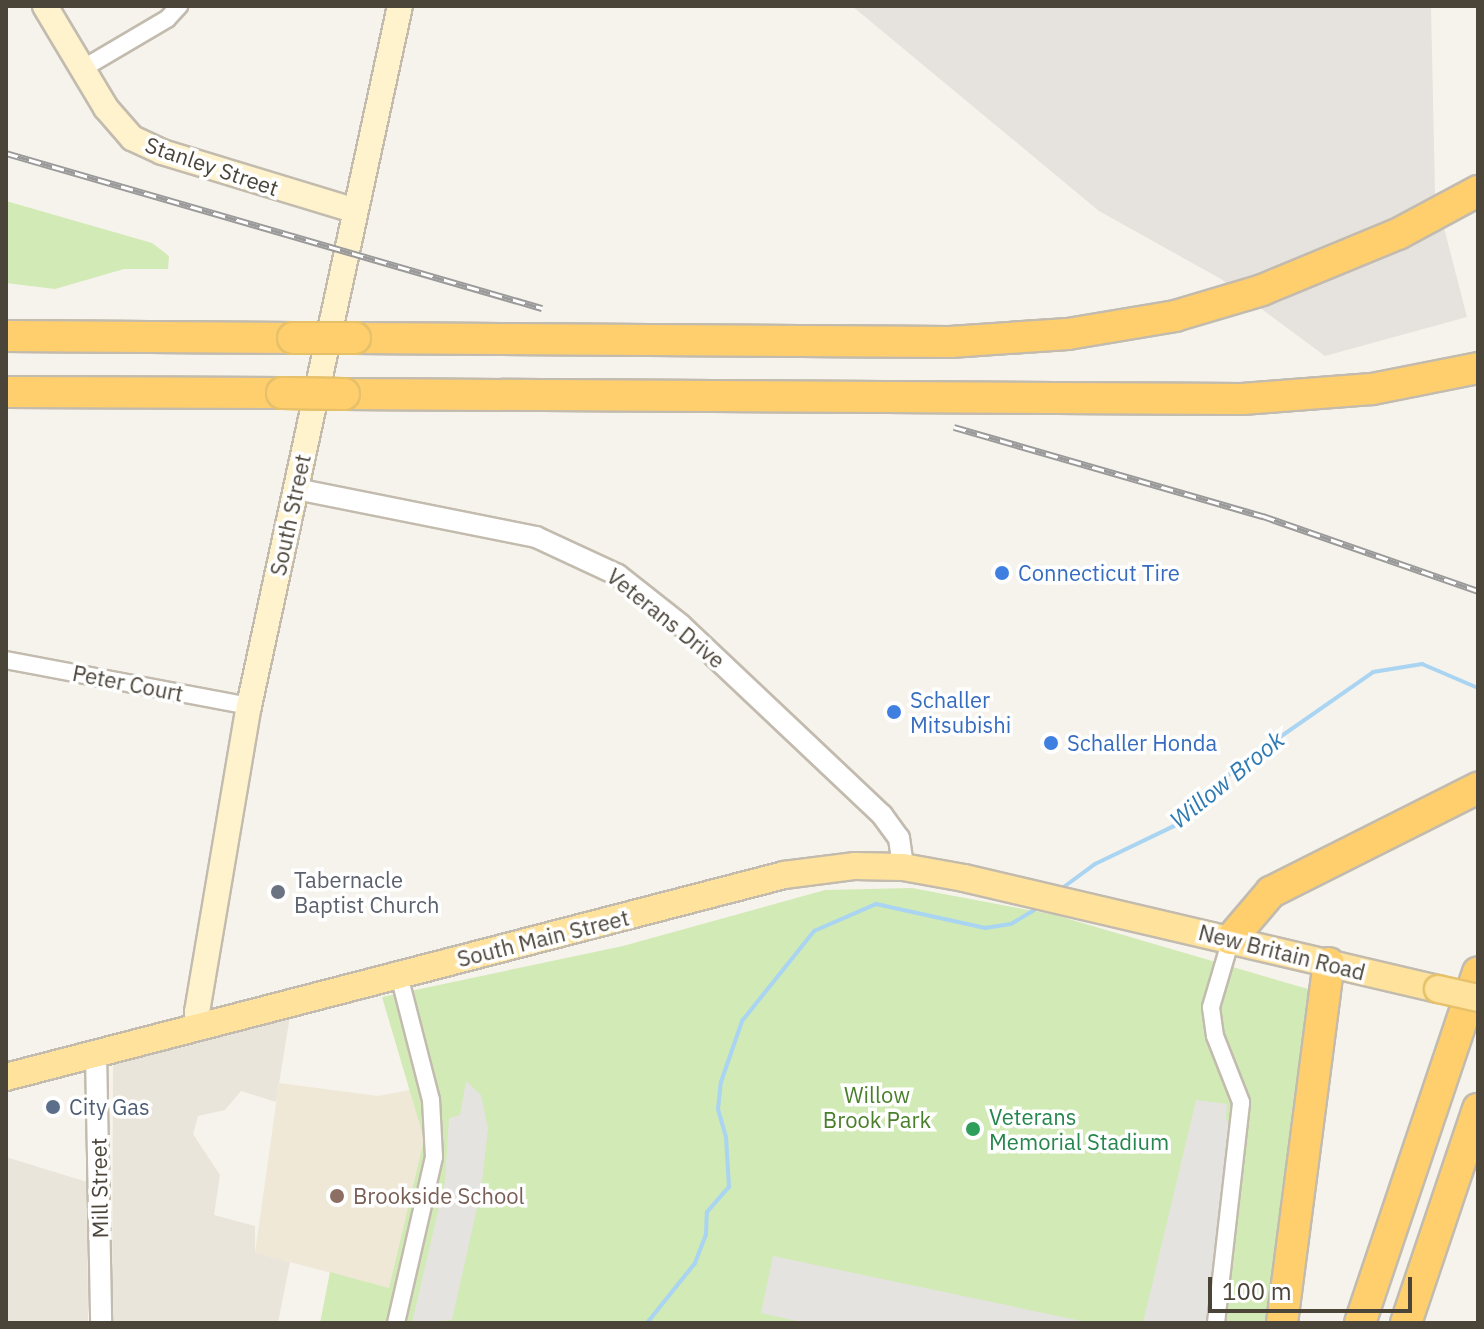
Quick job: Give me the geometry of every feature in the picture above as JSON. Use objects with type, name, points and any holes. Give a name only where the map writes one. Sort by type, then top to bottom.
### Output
[{"type":"highway","points":[[6,336],[982,341],[1068,334],[1183,314],[1332,263],[1473,194]]},
{"type":"highway","points":[[6,392],[1277,398],[1372,389],[1478,368]]},
{"type":"highway","points":[[6,413],[134,404],[185,393]]},
{"type":"highway","points":[[1231,939],[1254,906],[1277,888],[1478,788]]},
{"type":"highway","points":[[1282,1323],[1329,963]]},
{"type":"highway","points":[[1360,1323],[1478,972]]},
{"type":"highway","points":[[1406,1323],[1478,1109]]},
{"type":"highway","points":[[1427,1323],[1445,1207]]},
{"type":"main road","name":"Stanley Street","points":[[45,6],[113,118],[147,146],[353,210]]},
{"type":"main road","name":"South Street","points":[[199,1027],[197,1012],[249,706],[353,210],[400,6]]},
{"type":"main road","name":"South Main Street","points":[[6,1077],[793,873],[862,865],[903,867],[1076,903]]},
{"type":"main road","name":"New Britain Road","points":[[1076,903],[1478,998]]},
{"type":"street","points":[[82,69],[167,19],[179,6]]},
{"type":"street","name":"Veterans Drive","points":[[296,489],[536,537],[618,575],[691,635],[882,815],[899,838],[903,867]]},
{"type":"street","name":"Peter Court","points":[[6,660],[249,706]]},
{"type":"street","points":[[1216,1323],[1241,1102],[1215,1036],[1211,1007],[1231,939]]},
{"type":"street","points":[[396,1323],[434,1157],[431,1100],[399,975]]},
{"type":"street","name":"Mill Street","points":[[96,1053],[101,1323]]},
{"type":"shaded area","points":[[852,6],[1431,6],[1435,193],[1467,317],[1325,356],[1221,279],[1099,211]]},
{"type":"shaded area","points":[[290,1016],[276,1102],[241,1091],[225,1110],[198,1116],[193,1134],[220,1175],[214,1215],[255,1226],[255,1252],[290,1262],[278,1323],[112,1323],[113,1064],[126,1055]]},
{"type":"shaded area","points":[[466,1081],[481,1095],[488,1129],[481,1190],[452,1320],[412,1323],[445,1181],[449,1118],[460,1115]]},
{"type":"shaded area","name":"Brookside School","points":[[279,1083],[378,1096],[410,1090],[424,1139],[389,1288],[255,1253]]},
{"type":"shaded area","points":[[1196,1100],[1227,1104],[1226,1119],[1234,1132],[1207,1323],[1143,1323]]},
{"type":"shaded area","points":[[6,1157],[87,1182],[88,1323],[6,1323]]},
{"type":"shaded area","points":[[773,1256],[1091,1323],[806,1323],[761,1313]]},
{"type":"green space","points":[[6,201],[152,243],[169,256],[168,269],[124,269],[55,289],[6,283]]},
{"type":"green space","name":"Willow Brook Park","points":[[912,888],[1055,915],[1308,989],[1313,1001],[1270,1323],[320,1323],[330,1272],[389,1288],[424,1139],[382,997],[623,946],[825,890]]},
{"type":"waterway","name":"Willow Brook","points":[[1061,889],[1095,864],[1174,826],[1237,767],[1373,672],[1422,664],[1478,688]]},
{"type":"waterway","name":"Willow Brook","points":[[647,1323],[695,1263],[706,1235],[707,1212],[729,1187],[726,1137],[718,1109],[721,1082],[742,1021],[814,931],[876,904],[985,928],[1011,924],[1039,907]]},
{"type":"railway","points":[[6,153],[542,308]]},
{"type":"railway","points":[[954,427],[1263,516],[1478,591]]},
{"type":"place","name":"Connecticut Tire","points":[[1002,573]]},
{"type":"place","name":"Schaller Mitsubishi","points":[[894,712]]},
{"type":"place","name":"Schaller Honda","points":[[1051,743]]},
{"type":"place","name":"Tabernacle Baptist Church","points":[[278,892]]},
{"type":"place","name":"City Gas","points":[[53,1107]]},
{"type":"place","name":"Veterans Memorial Stadium","points":[[973,1129]]},
{"type":"place","name":"Brookside School","points":[[337,1196]]}]
